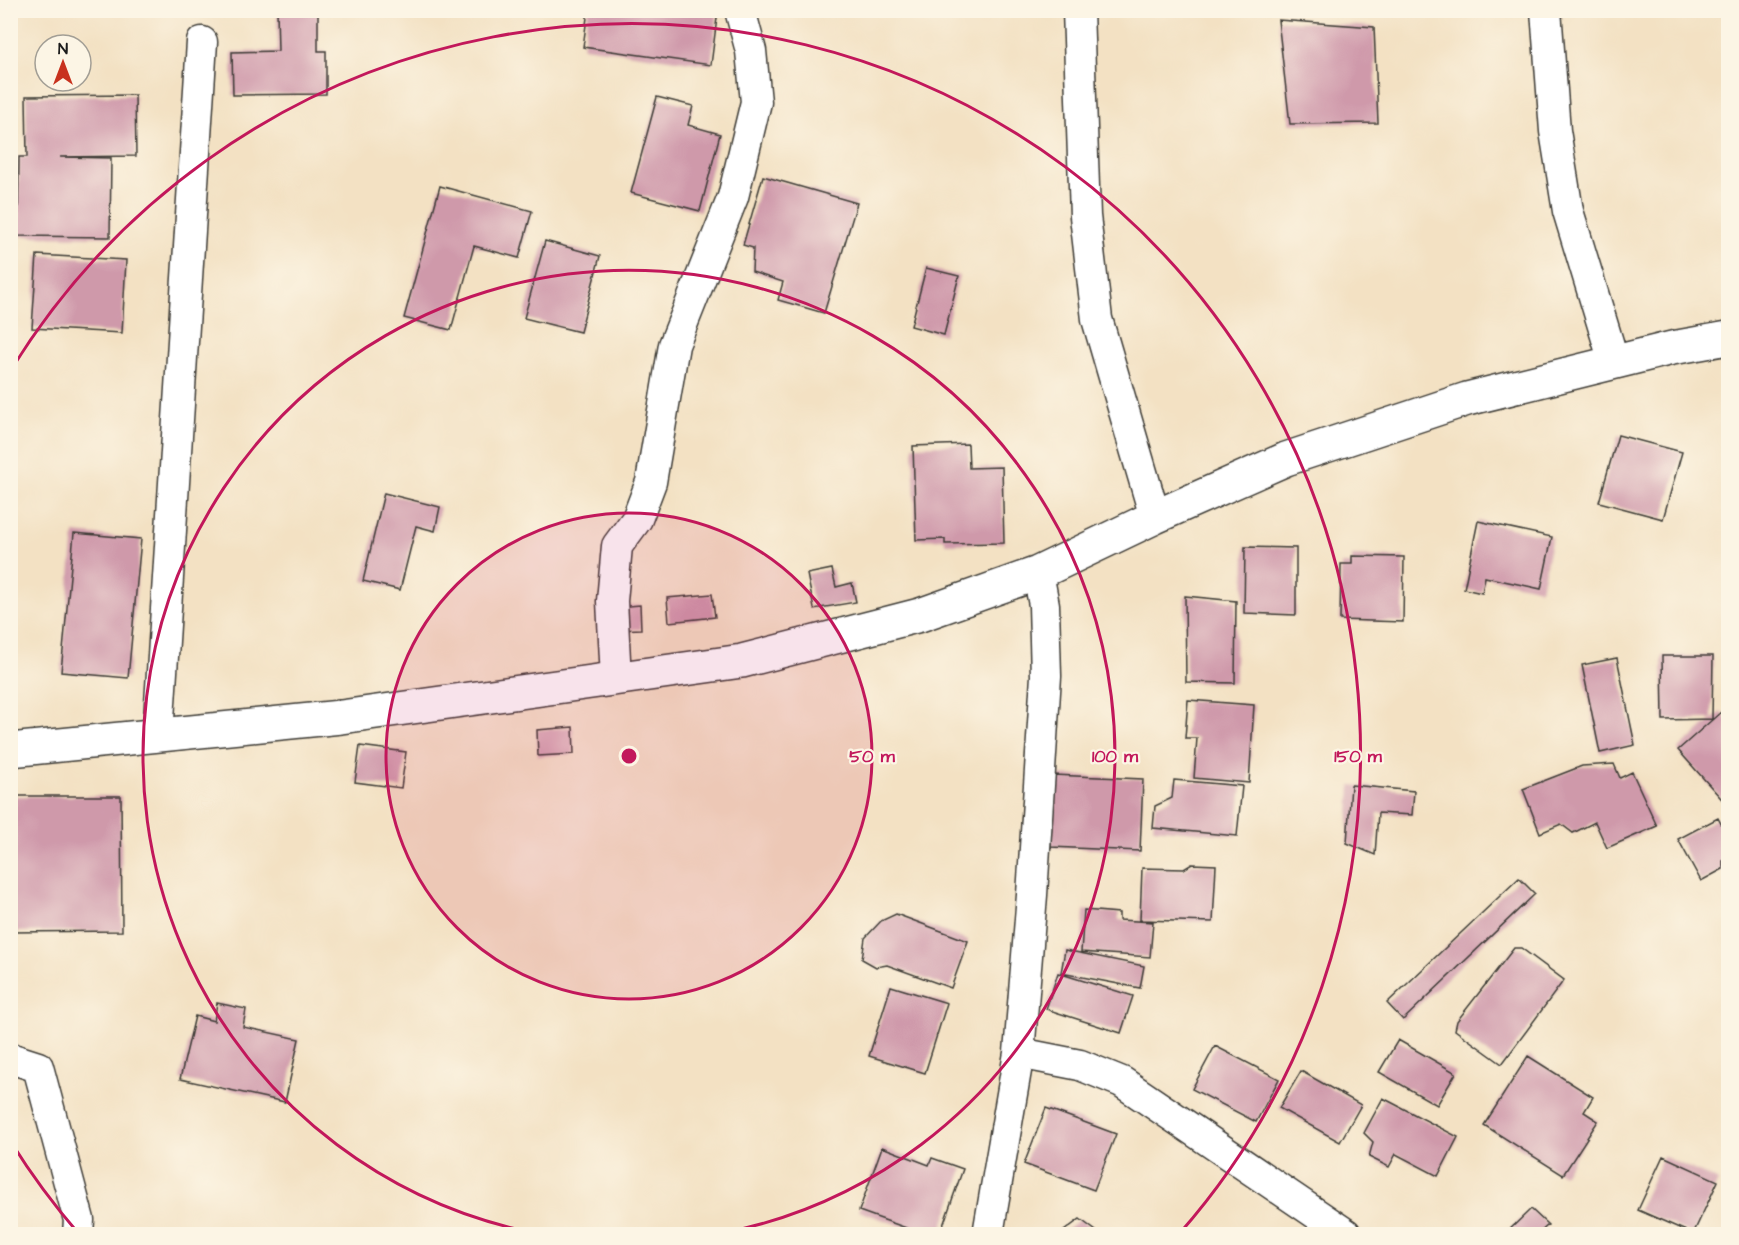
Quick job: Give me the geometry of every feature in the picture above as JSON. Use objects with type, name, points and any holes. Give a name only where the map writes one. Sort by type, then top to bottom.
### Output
[{"type":"street","points":[[616,679],[612,601],[617,546],[637,519],[651,482],[674,345],[733,197],[756,102],[751,51],[740,10]]},
{"type":"street","points":[[1078,10],[1085,216],[1097,319],[1155,517]]},
{"type":"street","points":[[1546,10],[1555,131],[1568,211],[1614,362]]},
{"type":"street","points":[[158,735],[202,42]]},
{"type":"street","points":[[10,750],[353,715],[742,661],[920,615],[1038,573],[1155,517],[1286,459],[1467,399],[1672,348],[1728,338]]},
{"type":"street","points":[[988,1234],[1019,1053],[1032,895],[1046,676],[1044,605],[1038,573]]},
{"type":"street","points":[[1019,1053],[1080,1065],[1122,1082],[1346,1234]]},
{"type":"street","points":[[10,1058],[38,1067],[79,1220],[78,1234]]},
{"type":"building","points":[[277,10],[318,10],[318,51],[326,51],[326,94],[233,95],[232,52],[278,51]]},
{"type":"building","points":[[588,10],[718,10],[711,65],[583,47]]},
{"type":"building","points":[[1278,20],[1374,27],[1378,123],[1290,124]]},
{"type":"building","points":[[135,95],[136,156],[60,157],[111,158],[110,237],[18,236],[19,157],[27,157],[26,96]]},
{"type":"building","points":[[657,97],[693,106],[688,125],[720,134],[700,211],[631,193]]},
{"type":"building","points":[[763,176],[857,203],[824,313],[778,300],[783,282],[752,272],[753,248],[743,245]]},
{"type":"building","points":[[440,186],[532,211],[519,258],[474,246],[451,330],[404,318]]},
{"type":"building","points":[[545,241],[600,256],[580,332],[524,318]]},
{"type":"building","points":[[37,255],[126,260],[122,333],[32,328]]},
{"type":"building","points":[[926,268],[959,276],[944,335],[911,326]]},
{"type":"building","points":[[1618,435],[1682,452],[1663,519],[1599,502]]},
{"type":"building","points":[[968,444],[969,468],[1002,467],[1004,543],[945,544],[945,539],[916,540],[913,446]]},
{"type":"building","points":[[384,493],[440,507],[435,531],[416,526],[400,590],[363,581]]},
{"type":"building","points":[[1478,521],[1552,537],[1541,589],[1485,577],[1482,593],[1464,589]]},
{"type":"building","points":[[74,533],[141,539],[128,678],[61,672]]},
{"type":"building","points":[[1245,547],[1296,548],[1296,615],[1244,613]]},
{"type":"building","points":[[1352,556],[1404,557],[1403,622],[1340,620],[1341,564],[1352,564]]},
{"type":"building","points":[[832,569],[836,587],[852,583],[856,602],[814,609],[807,574]]},
{"type":"building","points":[[712,594],[715,617],[669,622],[667,598]]},
{"type":"building","points":[[1185,596],[1236,601],[1235,683],[1186,682]]},
{"type":"building","points":[[640,605],[641,629],[618,630],[617,607]]},
{"type":"building","points":[[1662,656],[1713,656],[1712,719],[1663,720]]},
{"type":"building","points":[[1617,658],[1635,745],[1600,753],[1582,665]]},
{"type":"building","points":[[1188,700],[1254,705],[1249,783],[1194,778],[1197,738],[1185,738]]},
{"type":"building","points":[[1721,712],[1728,721],[1728,806],[1678,750]]},
{"type":"building","points":[[573,727],[574,754],[538,756],[537,730]]},
{"type":"building","points":[[360,746],[406,752],[401,788],[355,782]]},
{"type":"building","points":[[1614,764],[1620,778],[1632,772],[1657,826],[1607,848],[1595,822],[1573,833],[1561,824],[1540,833],[1523,789],[1582,766]]},
{"type":"building","points":[[1053,775],[1143,779],[1140,851],[1051,847]]},
{"type":"building","points":[[1174,780],[1242,786],[1237,836],[1153,828],[1155,806],[1172,798]]},
{"type":"building","points":[[1351,785],[1414,791],[1412,815],[1378,813],[1375,855],[1347,843]]},
{"type":"building","points":[[10,796],[121,796],[122,931],[10,932]]},
{"type":"building","points":[[1718,818],[1728,837],[1728,858],[1723,861],[1723,869],[1701,881],[1678,839]]},
{"type":"building","points":[[1192,864],[1216,865],[1213,922],[1140,920],[1142,868],[1184,869]]},
{"type":"building","points":[[1519,878],[1535,894],[1403,1020],[1387,1003]]},
{"type":"building","points":[[1084,910],[1119,913],[1119,920],[1153,922],[1150,957],[1081,952]]},
{"type":"building","points":[[896,914],[968,941],[951,988],[887,965],[876,967],[862,959],[865,938],[881,921]]},
{"type":"building","points":[[1514,948],[1521,948],[1564,980],[1502,1064],[1455,1030],[1457,1021]]},
{"type":"building","points":[[1065,950],[1144,966],[1140,988],[1061,973]]},
{"type":"building","points":[[1058,973],[1133,996],[1121,1033],[1046,1009]]},
{"type":"building","points":[[891,986],[947,1003],[925,1073],[869,1056]]},
{"type":"building","points":[[217,1003],[246,1009],[243,1027],[299,1039],[285,1102],[180,1079],[195,1016],[214,1021]]},
{"type":"building","points":[[1398,1040],[1456,1073],[1437,1105],[1379,1072]]},
{"type":"building","points":[[1215,1046],[1279,1079],[1256,1122],[1192,1089]]},
{"type":"building","points":[[1528,1056],[1593,1097],[1584,1112],[1598,1121],[1563,1175],[1484,1125]]},
{"type":"building","points":[[1301,1071],[1361,1105],[1340,1142],[1279,1108]]},
{"type":"building","points":[[1383,1098],[1458,1137],[1438,1176],[1396,1154],[1389,1167],[1369,1157],[1373,1142],[1364,1133]]},
{"type":"building","points":[[1046,1108],[1116,1134],[1094,1190],[1024,1164]]},
{"type":"building","points":[[882,1147],[929,1165],[932,1158],[963,1169],[940,1234],[923,1234],[859,1211]]},
{"type":"building","points":[[1663,1156],[1718,1181],[1693,1234],[1638,1210]]},
{"type":"building","points":[[1531,1209],[1548,1225],[1538,1234],[1505,1234]]},
{"type":"building","points":[[1080,1219],[1100,1234],[1060,1234]]},
{"type":"building","points":[[855,1231],[915,1232],[915,1234],[855,1234]]}]
